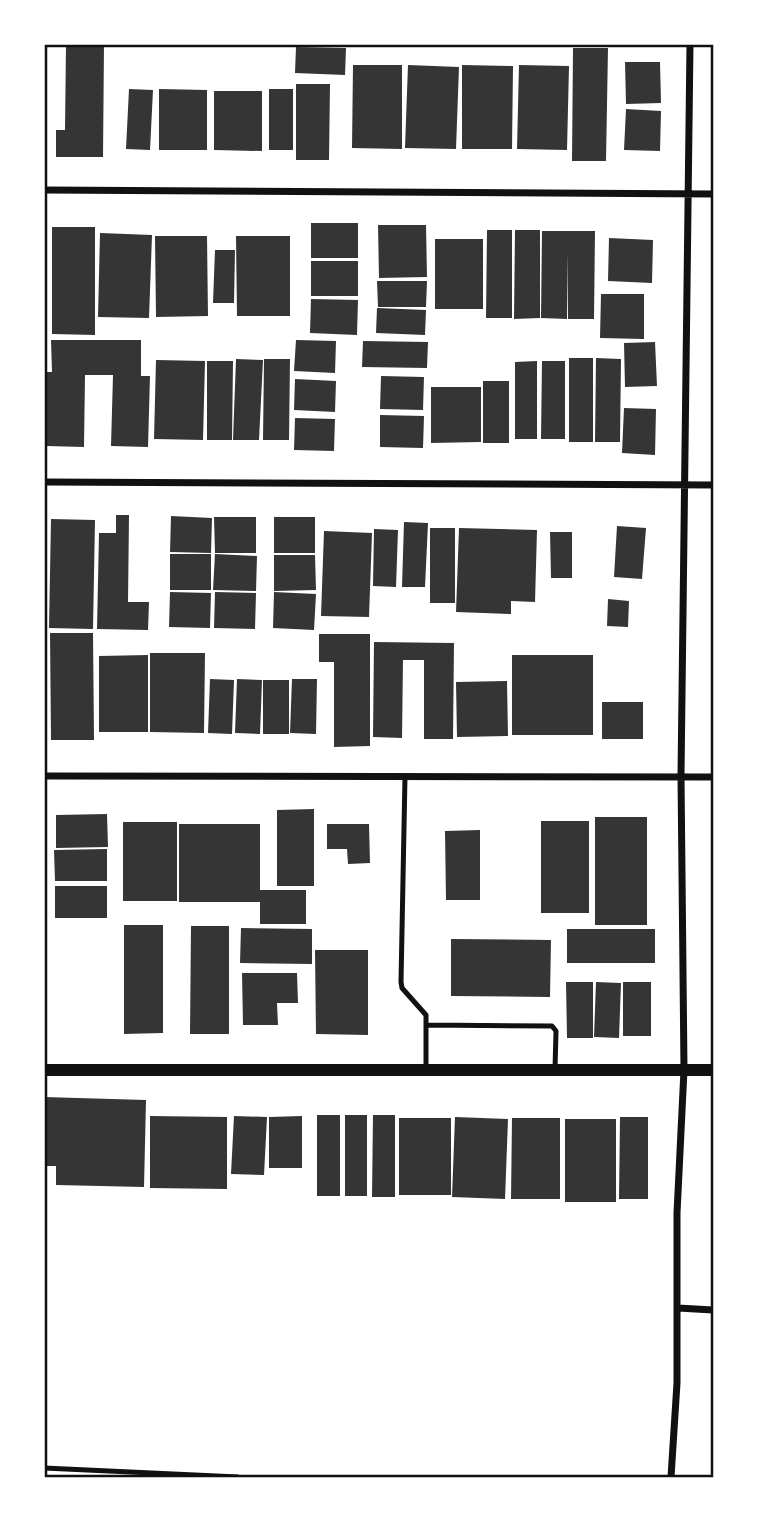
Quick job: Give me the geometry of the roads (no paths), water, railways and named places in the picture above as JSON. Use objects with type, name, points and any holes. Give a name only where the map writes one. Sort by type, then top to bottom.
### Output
[{"type":"street","points":[[671,1477],[678,1308],[677,1213],[684,1070],[681,776],[690,44]]},
{"type":"street","points":[[44,190],[713,194]]},
{"type":"street","points":[[44,482],[713,485]]},
{"type":"street","points":[[44,776],[713,777]]},
{"type":"street","points":[[44,1070],[713,1070]]},
{"type":"street","points":[[678,1308],[713,1310]]},
{"type":"lane","points":[[405,776],[401,982],[402,988],[421,1006],[426,1025],[426,1069]]},
{"type":"lane","points":[[426,1025],[552,1026],[556,1031],[555,1069]]},
{"type":"lane","points":[[44,1468],[238,1477]]}]
